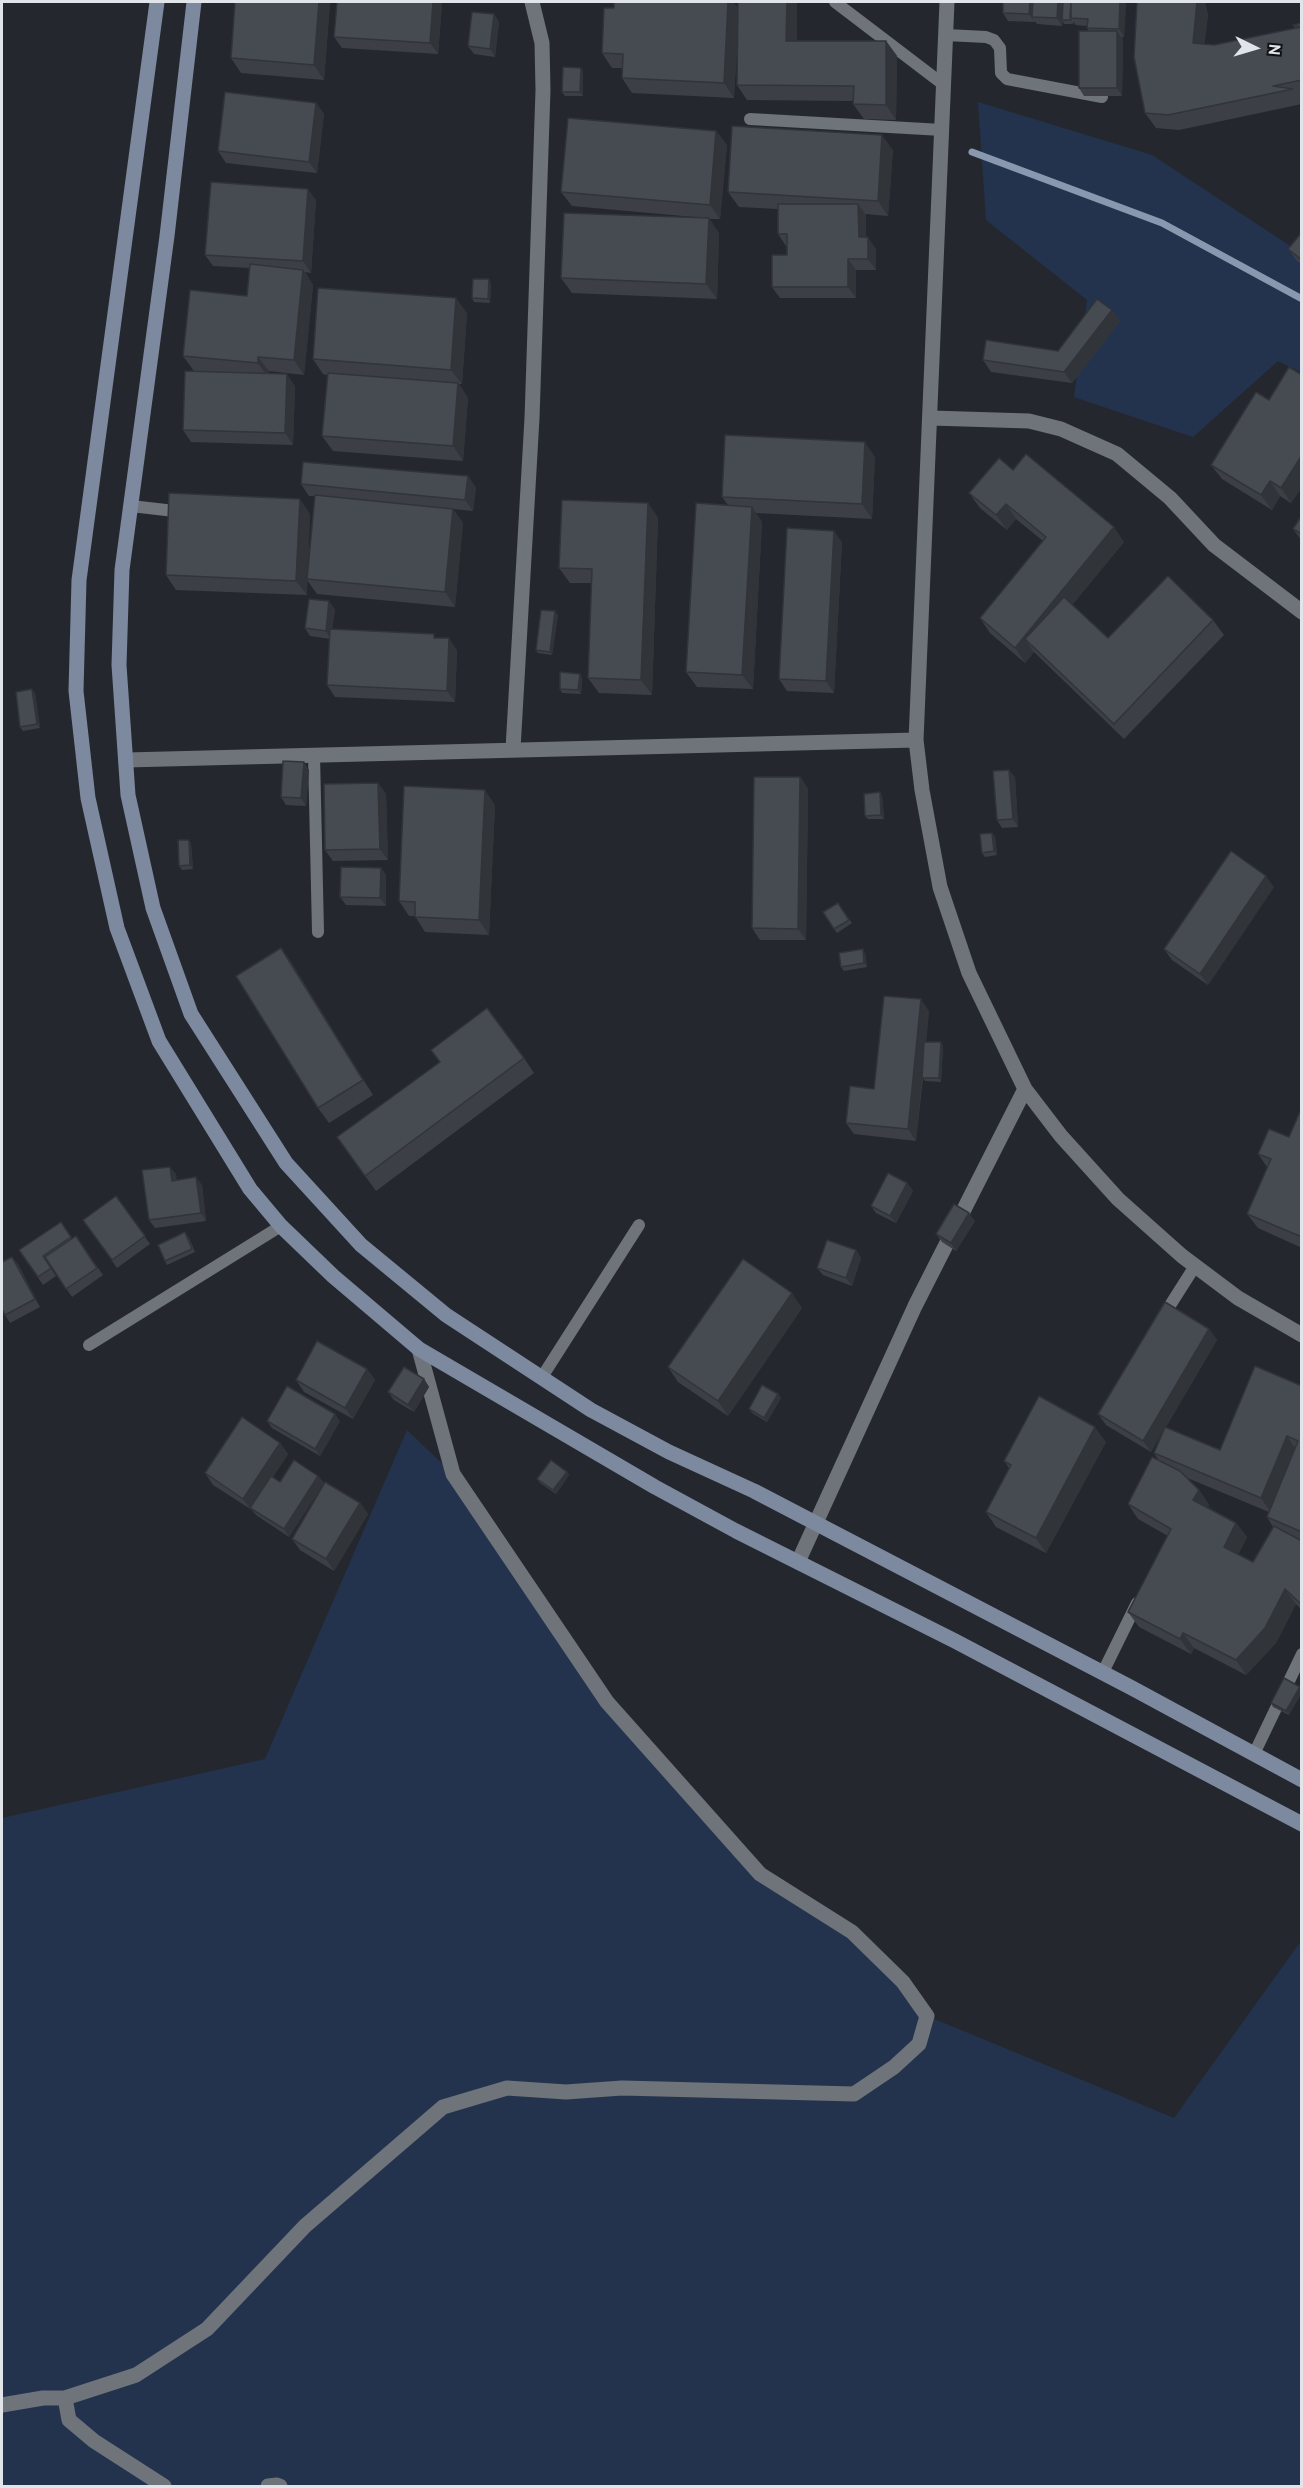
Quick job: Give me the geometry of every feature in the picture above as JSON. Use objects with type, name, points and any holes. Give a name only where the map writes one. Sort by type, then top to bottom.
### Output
[{"type":"street","points":[[157,2],[79,580],[76,691],[88,798],[117,928],[159,1041],[250,1189],[280,1226],[333,1276],[419,1349],[655,1487],[994,1661],[1302,1824]]},
{"type":"street","points":[[194,2],[167,236],[122,570],[119,665],[128,795],[153,908],[191,1014],[286,1163],[361,1245],[446,1315],[591,1410],[669,1452],[754,1491],[1103,1672],[1302,1779]]},
{"type":"street","points":[[513,749],[532,418],[543,90],[542,43],[532,2]]},
{"type":"street","points":[[947,2],[916,740],[922,790],[940,887],[969,973],[1025,1089],[1061,1136],[1118,1198],[1195,1266],[1238,1298],[1302,1335]]},
{"type":"street","points":[[931,418],[1029,421],[1061,429],[1117,454],[1170,498],[1214,544],[1302,612]]},
{"type":"street","points":[[126,760],[916,740]]},
{"type":"street","points":[[798,1562],[915,1306],[1025,1089]]},
{"type":"street","points":[[2,2405],[43,2398],[66,2398],[136,2375],[207,2329],[305,2226],[443,2106],[507,2088],[566,2092],[622,2088],[854,2094],[894,2067],[919,2044],[927,2016],[903,1982],[852,1932],[760,1874],[607,1702],[453,1474],[419,1349]]},
{"type":"street","points":[[66,2398],[69,2420],[94,2441],[164,2487]]},
{"type":"street","points":[[268,2487],[277,2485],[280,2487]]},
{"type":"lane","points":[[835,2],[944,85]]},
{"type":"lane","points":[[946,35],[986,37],[994,40],[1000,48],[1001,73],[1007,79],[1102,97]]},
{"type":"lane","points":[[750,119],[942,130]]},
{"type":"lane","points":[[131,506],[199,513]]},
{"type":"lane","points":[[314,755],[318,932]]},
{"type":"lane","points":[[542,1377],[639,1225]]},
{"type":"lane","points":[[89,1345],[280,1226]]},
{"type":"lane","points":[[1152,1333],[1195,1266]]},
{"type":"lane","points":[[1103,1672],[1144,1590]]},
{"type":"lane","points":[[1254,1754],[1302,1654]]},
{"type":"shaded area","points":[[978,102],[1152,155],[1301,253],[1301,372],[1278,361],[1193,437],[1074,397],[1087,300],[986,220]]},
{"type":"shaded area","points":[[407,1430],[453,1474],[607,1702],[760,1874],[852,1932],[927,2016],[1174,2118],[1301,1941],[1301,2486],[2,2486],[2,1818],[265,1759]]},
{"type":"building","points":[[235,2],[319,2],[314,65],[231,58]]},
{"type":"building","points":[[337,2],[433,2],[430,43],[334,37]]},
{"type":"building","points":[[614,2],[728,2],[724,83],[622,78],[623,54],[602,53],[604,8],[614,8]]},
{"type":"building","points":[[738,2],[787,2],[786,41],[886,41],[886,105],[853,104],[854,86],[737,85]]},
{"type":"building","points":[[1003,2],[1030,2],[1029,14],[1003,13]]},
{"type":"building","points":[[1033,2],[1058,2],[1057,18],[1032,17]]},
{"type":"building","points":[[1063,2],[1071,2],[1071,20],[1062,20]]},
{"type":"building","points":[[1071,2],[1120,2],[1119,29],[1087,28],[1088,19],[1070,18]]},
{"type":"building","points":[[1137,2],[1197,2],[1193,43],[1214,45],[1301,27],[1293,25],[1302,23],[1302,80],[1273,86],[1293,89],[1168,115],[1145,113],[1134,57]]},
{"type":"building","points":[[472,12],[494,14],[490,49],[468,46]]},
{"type":"building","points":[[1079,31],[1117,31],[1117,88],[1079,88]]},
{"type":"building","points":[[563,67],[581,68],[580,92],[562,92]]},
{"type":"building","points":[[225,92],[316,103],[309,162],[218,151]]},
{"type":"building","points":[[568,118],[716,131],[710,205],[561,192]]},
{"type":"building","points":[[732,126],[882,135],[878,201],[728,192]]},
{"type":"building","points":[[211,182],[308,189],[303,261],[205,255]]},
{"type":"building","points":[[778,204],[858,204],[859,237],[868,237],[868,259],[848,259],[848,287],[772,287],[772,255],[787,255],[787,234],[778,234]]},
{"type":"building","points":[[564,213],[709,218],[706,284],[561,278]]},
{"type":"building","points":[[1302,232],[1302,260],[1288,249]]},
{"type":"building","points":[[250,264],[303,270],[294,360],[258,357],[258,363],[183,356],[190,290],[247,296]]},
{"type":"building","points":[[473,279],[489,279],[488,299],[472,298]]},
{"type":"building","points":[[318,288],[456,298],[451,370],[313,359]]},
{"type":"building","points":[[1097,299],[1112,310],[1064,372],[983,360],[986,340],[1058,351]]},
{"type":"building","points":[[1289,367],[1302,375],[1302,455],[1281,488],[1270,481],[1261,495],[1211,465],[1256,392],[1269,400]]},
{"type":"building","points":[[185,371],[287,374],[285,433],[183,430]]},
{"type":"building","points":[[328,373],[458,383],[453,446],[322,436]]},
{"type":"building","points":[[725,435],[865,442],[862,504],[722,497]]},
{"type":"building","points":[[1026,454],[1114,527],[1015,648],[980,618],[1046,537],[1006,504],[996,515],[969,493],[999,458],[1013,470]]},
{"type":"building","points":[[303,462],[468,476],[465,500],[301,484]]},
{"type":"building","points":[[169,493],[300,499],[296,581],[166,575]]},
{"type":"building","points":[[315,495],[453,509],[445,592],[307,579]]},
{"type":"building","points":[[562,500],[648,503],[641,680],[588,678],[592,569],[559,568]]},
{"type":"building","points":[[696,503],[752,507],[742,675],[686,672]]},
{"type":"building","points":[[1302,515],[1302,534],[1293,529]]},
{"type":"building","points":[[787,528],[834,531],[826,681],[779,679]]},
{"type":"building","points":[[1168,576],[1213,620],[1114,724],[1025,639],[1064,597],[1108,638]]},
{"type":"building","points":[[309,599],[329,601],[326,631],[305,628]]},
{"type":"building","points":[[541,610],[555,611],[550,652],[536,650]]},
{"type":"building","points":[[330,629],[434,634],[434,638],[449,638],[447,691],[327,685]]},
{"type":"building","points":[[560,672],[580,674],[578,690],[560,689]]},
{"type":"building","points":[[32,689],[37,724],[20,727],[16,692]]},
{"type":"building","points":[[283,761],[304,762],[301,798],[281,797]]},
{"type":"building","points":[[1009,770],[1013,819],[997,820],[993,771]]},
{"type":"building","points":[[754,777],[800,777],[798,929],[752,928]]},
{"type":"building","points":[[378,783],[380,849],[325,850],[324,784]]},
{"type":"building","points":[[404,786],[485,790],[479,920],[415,917],[415,902],[399,901]]},
{"type":"building","points":[[880,792],[881,815],[865,816],[864,794]]},
{"type":"building","points":[[992,833],[994,851],[982,853],[980,834]]},
{"type":"building","points":[[178,840],[189,840],[190,865],[179,866]]},
{"type":"building","points":[[1231,851],[1266,876],[1200,974],[1164,949]]},
{"type":"building","points":[[341,867],[381,868],[380,898],[340,897]]},
{"type":"building","points":[[838,903],[849,920],[834,929],[823,912]]},
{"type":"building","points":[[281,948],[363,1080],[318,1108],[236,976]]},
{"type":"building","points":[[863,949],[864,963],[841,967],[839,953]]},
{"type":"building","points":[[884,996],[921,999],[908,1129],[846,1123],[850,1086],[874,1089]]},
{"type":"building","points":[[487,1008],[524,1058],[365,1176],[337,1137],[440,1062],[431,1050]]},
{"type":"building","points":[[924,1042],[941,1042],[939,1078],[922,1078]]},
{"type":"building","points":[[1302,1107],[1302,1237],[1247,1214],[1271,1159],[1258,1154],[1269,1129],[1289,1137]]},
{"type":"building","points":[[170,1167],[172,1181],[196,1177],[201,1213],[149,1220],[142,1170]]},
{"type":"building","points":[[888,1173],[907,1183],[890,1216],[871,1206]]},
{"type":"building","points":[[116,1196],[145,1236],[112,1260],[83,1220]]},
{"type":"building","points":[[954,1204],[969,1213],[951,1243],[936,1234]]},
{"type":"building","points":[[61,1222],[71,1237],[43,1256],[51,1268],[38,1277],[19,1250]]},
{"type":"building","points":[[185,1232],[192,1249],[165,1261],[158,1245]]},
{"type":"building","points":[[76,1236],[97,1268],[66,1289],[45,1257]]},
{"type":"building","points":[[827,1240],[856,1250],[846,1278],[817,1268]]},
{"type":"building","points":[[12,1257],[35,1299],[5,1315],[2,1309],[2,1262]]},
{"type":"building","points":[[743,1259],[792,1293],[718,1401],[668,1367]]},
{"type":"building","points":[[1165,1302],[1209,1329],[1143,1441],[1098,1414]]},
{"type":"building","points":[[317,1341],[367,1369],[345,1408],[296,1380]]},
{"type":"building","points":[[1255,1366],[1302,1386],[1302,1532],[1267,1517],[1298,1441],[1287,1436],[1261,1498],[1154,1453],[1165,1427],[1220,1450]]},
{"type":"building","points":[[404,1367],[424,1379],[408,1405],[388,1392]]},
{"type":"building","points":[[762,1385],[778,1394],[764,1418],[749,1409]]},
{"type":"building","points":[[287,1386],[335,1414],[315,1449],[267,1421]]},
{"type":"building","points":[[1039,1396],[1095,1427],[1036,1538],[986,1512],[1011,1465],[1004,1461]]},
{"type":"building","points":[[242,1417],[280,1443],[243,1499],[205,1473]]},
{"type":"building","points":[[1152,1457],[1180,1471],[1199,1490],[1193,1500],[1236,1523],[1224,1547],[1253,1562],[1274,1526],[1302,1541],[1302,1605],[1285,1589],[1265,1628],[1236,1660],[1183,1633],[1180,1639],[1128,1612],[1171,1529],[1128,1504]]},
{"type":"building","points":[[294,1460],[318,1476],[284,1529],[250,1508],[271,1476],[280,1482]]},
{"type":"building","points":[[551,1460],[567,1472],[553,1490],[537,1479]]},
{"type":"building","points":[[325,1482],[360,1503],[326,1559],[292,1539]]},
{"type":"building","points":[[1284,1678],[1300,1687],[1286,1711],[1271,1703]]},
{"type":"waterway","points":[[972,152],[1162,223],[1302,299]]}]
